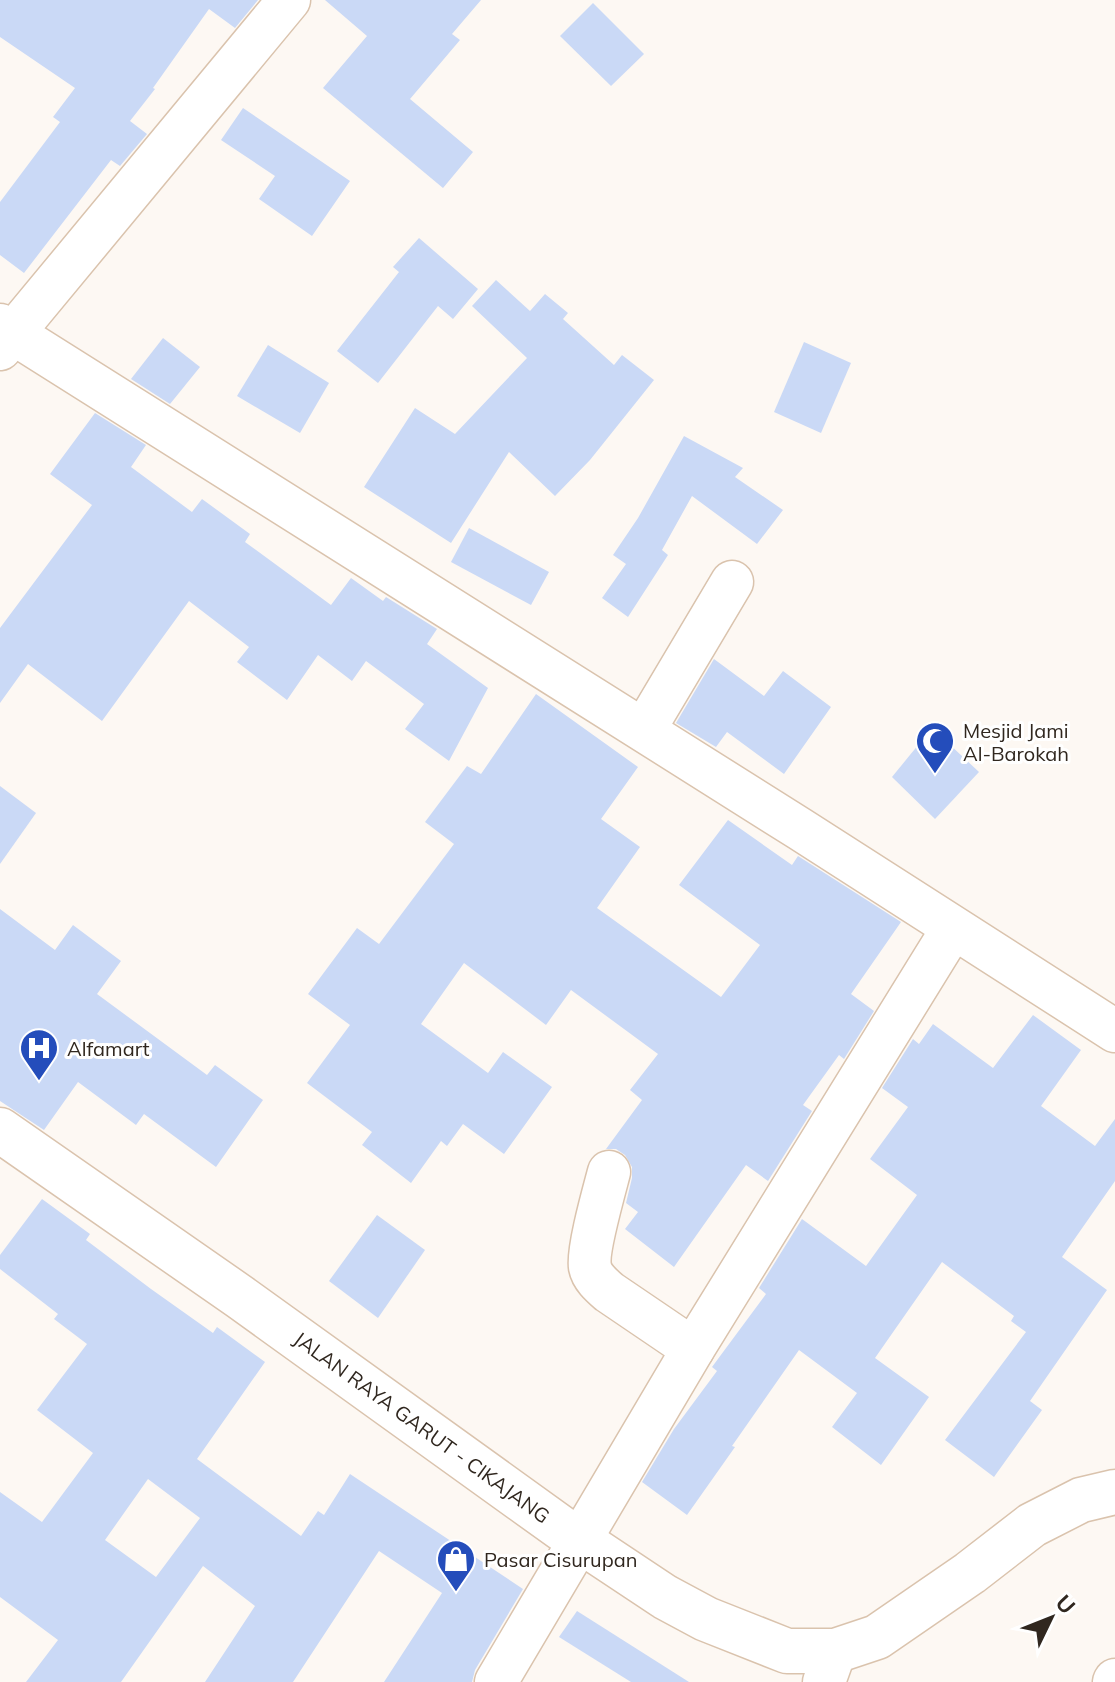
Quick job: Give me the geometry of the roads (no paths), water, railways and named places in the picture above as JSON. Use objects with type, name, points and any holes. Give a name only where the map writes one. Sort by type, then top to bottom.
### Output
[{"type":"main road","name":"JALAN RAYA GARUT - CIKAJANG","points":[[0,1130],[251,1304],[561,1528],[665,1597],[706,1619],[829,1667],[970,1573],[1032,1525],[1081,1500],[1115,1492]]},
{"type":"street","points":[[289,0],[4,336],[644,730],[1115,1031]]},
{"type":"street","points":[[644,730],[732,582]]},
{"type":"street","points":[[496,1682],[693,1349],[953,928]]},
{"type":"street","points":[[609,1172],[590,1255],[591,1270],[609,1292],[693,1349]]},
{"type":"place","name":"Mesjid Jami Al-Barokah","points":[[935,775]]},
{"type":"place","name":"Alfamart","points":[[39,1082]]},
{"type":"place","name":"Pasar Cisurupan","points":[[456,1593]]}]
